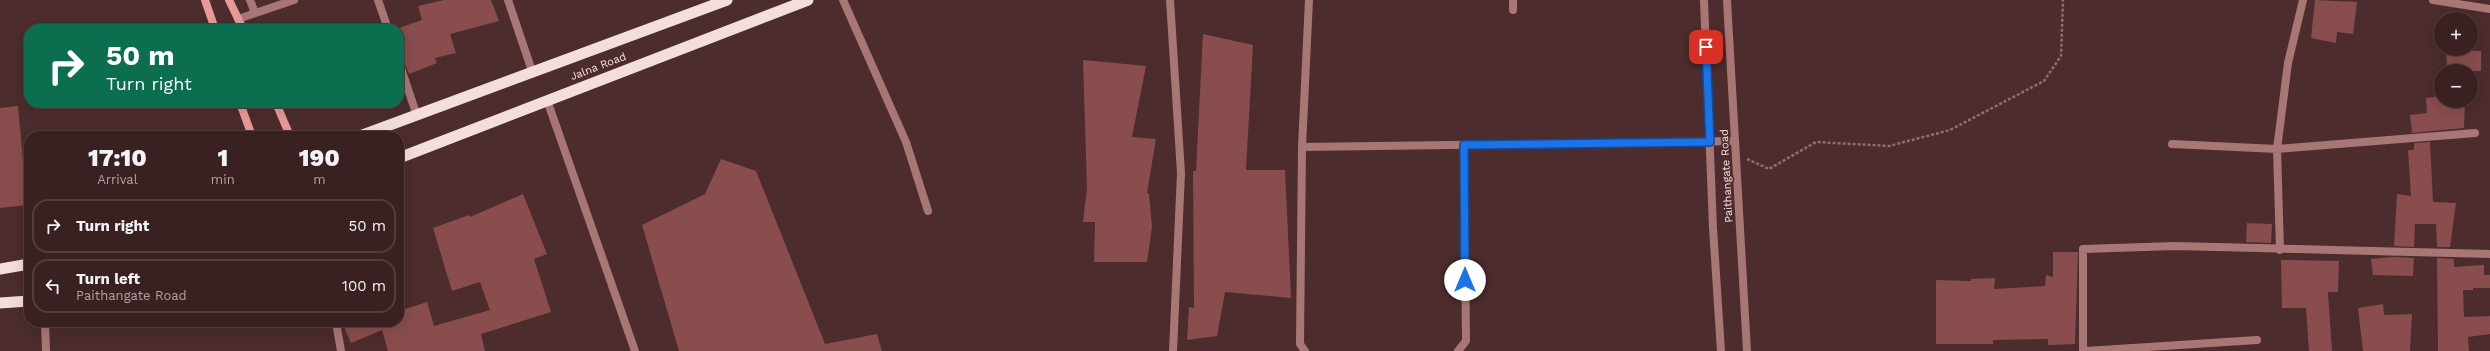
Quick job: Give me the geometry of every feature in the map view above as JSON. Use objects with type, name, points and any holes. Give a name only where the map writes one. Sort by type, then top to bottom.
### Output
[{"type":"highway","name":"Jalna Road","points":[[374,131],[532,71],[727,0]]},
{"type":"highway","name":"Jalna Road","points":[[404,156],[808,0]]},
{"type":"highway","points":[[0,269],[24,265]]},
{"type":"highway","points":[[0,303],[24,301]]},
{"type":"main road","points":[[205,0],[213,24]]},
{"type":"main road","points":[[229,0],[240,24]]},
{"type":"main road","points":[[242,108],[250,131]]},
{"type":"main road","points":[[278,108],[288,131]]},
{"type":"street","points":[[250,0],[255,13]]},
{"type":"street","points":[[238,19],[294,0]]},
{"type":"street","points":[[378,0],[386,24]]},
{"type":"street","points":[[508,0],[532,71]]},
{"type":"street","points":[[844,0],[906,142],[928,211]]},
{"type":"street","points":[[1170,0],[1181,173],[1173,351]]},
{"type":"street","points":[[1305,351],[1300,344],[1302,147],[1309,0]]},
{"type":"street","points":[[1512,0],[1513,10]]},
{"type":"street","name":"Paithangate Road","points":[[1704,0],[1721,351]]},
{"type":"street","name":"Paithangate Road","points":[[1727,0],[1747,351]]},
{"type":"street","points":[[2280,250],[2277,149],[2288,63],[2303,0]]},
{"type":"street","points":[[2433,0],[2490,9]]},
{"type":"street","points":[[404,77],[417,116]]},
{"type":"street","points":[[547,100],[635,351]]},
{"type":"street","points":[[2172,144],[2277,149],[2475,134]]},
{"type":"street","points":[[1302,147],[1735,141]]},
{"type":"street","points":[[1458,351],[1466,341],[1464,145]]},
{"type":"street","points":[[2083,351],[2083,249],[2175,246],[2280,250],[2490,254]]},
{"type":"street","points":[[45,327],[46,351]]},
{"type":"street","points":[[337,327],[341,351]]},
{"type":"street","points":[[2086,351],[2257,340]]},
{"type":"path","points":[[1736,154],[1769,169],[1816,142],[1889,146],[1950,130],[2044,81],[2060,56],[2063,0]]},
{"type":"building","points":[[444,0],[491,0],[499,21],[450,34],[456,53],[435,58],[437,63],[409,74],[404,62],[404,26],[422,20],[418,6]]},
{"type":"building","points":[[2315,0],[2357,2],[2353,34],[2337,32],[2336,43],[2311,38]]},
{"type":"building","points":[[1203,34],[1253,45],[1246,170],[1285,170],[1291,298],[1225,292],[1217,336],[1187,340],[1189,307],[1194,308],[1193,171],[1196,171]]},
{"type":"building","points":[[2478,51],[2481,51],[2481,71],[2478,71],[2478,64],[2447,64],[2446,56],[2478,56]]},
{"type":"building","points":[[1083,60],[1146,66],[1132,137],[1156,139],[1147,193],[1149,194],[1152,227],[1147,262],[1094,262],[1095,222],[1083,222],[1087,188]]},
{"type":"building","points":[[2434,97],[2434,108],[2465,108],[2464,128],[2412,133],[2410,115],[2427,113],[2426,98]]},
{"type":"building","points":[[18,106],[24,172],[24,205],[0,208],[0,108]]},
{"type":"building","points":[[2430,142],[2433,202],[2456,203],[2450,247],[2437,247],[2436,224],[2415,224],[2414,247],[2394,246],[2397,194],[2411,196],[2408,150],[2414,150],[2414,143]]},
{"type":"building","points":[[721,159],[756,171],[825,344],[877,334],[882,351],[679,351],[642,225],[705,194]]},
{"type":"building","points":[[523,194],[547,254],[534,259],[551,312],[481,334],[485,351],[388,351],[382,330],[351,343],[344,327],[404,327],[404,309],[427,302],[434,326],[490,310],[480,282],[452,291],[433,228],[469,215],[470,217]]},
{"type":"building","points":[[2247,223],[2272,224],[2271,243],[2246,242]]},
{"type":"building","points":[[2053,252],[2078,252],[2075,344],[2048,345],[2048,339],[1993,340],[1993,344],[1936,344],[1936,280],[1971,281],[1971,279],[1995,278],[1994,289],[2045,286],[2046,275],[2053,277]]},
{"type":"building","points":[[2393,257],[2414,258],[2413,276],[2373,275],[2371,259]]},
{"type":"building","points":[[2437,258],[2454,259],[2454,267],[2484,265],[2484,275],[2490,275],[2490,288],[2473,288],[2473,290],[2463,290],[2464,317],[2490,316],[2490,334],[2468,337],[2469,351],[2438,351]]},
{"type":"building","points":[[2281,260],[2339,261],[2338,292],[2328,292],[2332,351],[2309,351],[2306,308],[2282,308]]},
{"type":"building","points":[[2383,304],[2384,315],[2412,314],[2410,351],[2363,351],[2358,308]]},
{"type":"route","points":[[1465,280],[1464,145],[1710,142],[1706,47]]}]
